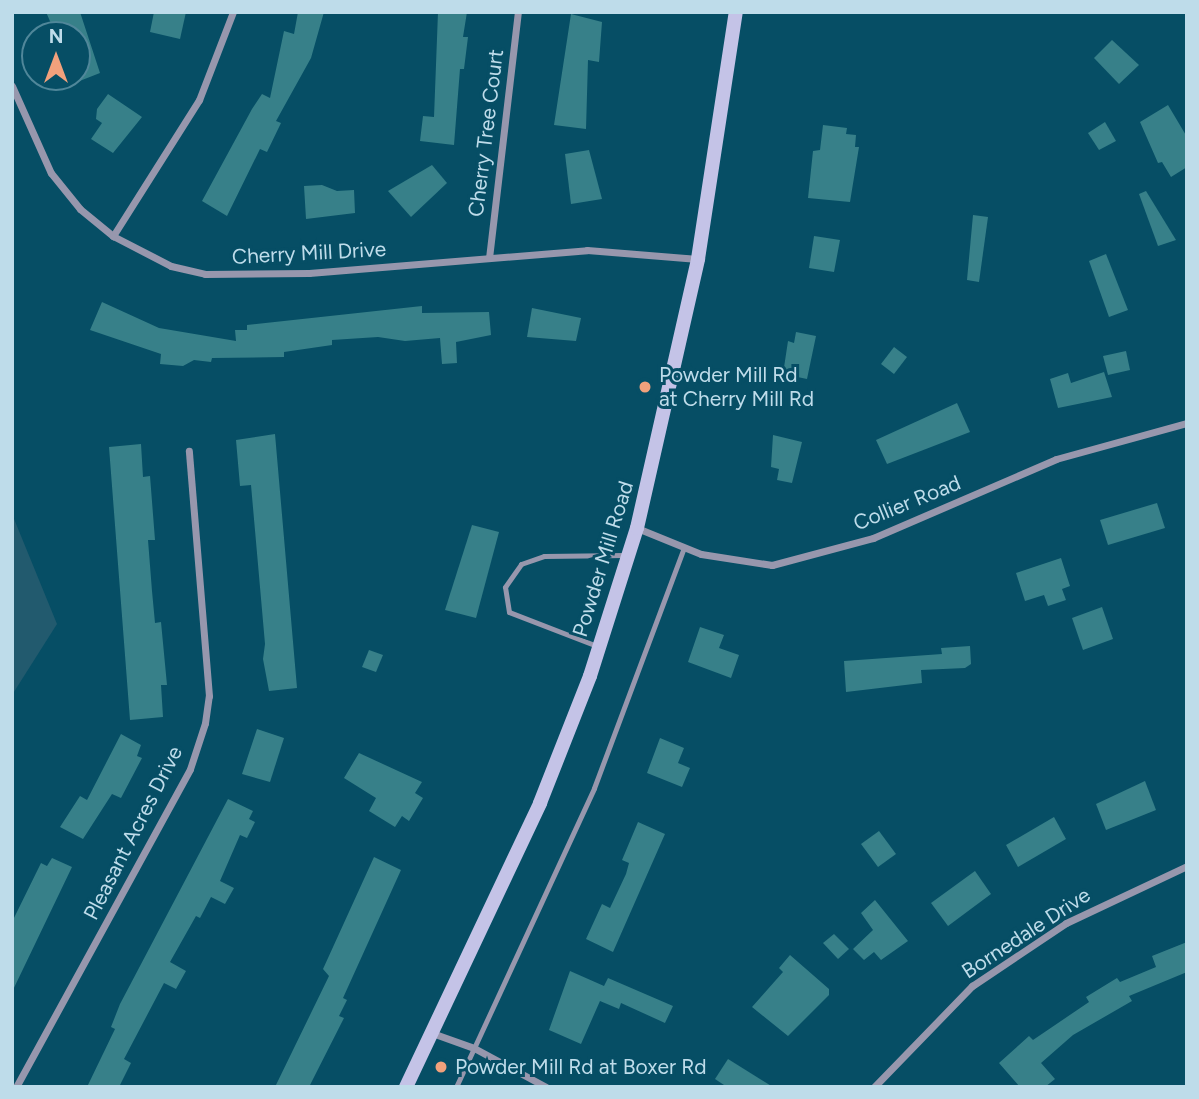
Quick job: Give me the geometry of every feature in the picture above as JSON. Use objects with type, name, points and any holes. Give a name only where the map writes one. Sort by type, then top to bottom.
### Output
[{"type":"main road","name":"Powder Mill Road","points":[[406,1087],[540,803],[599,646],[637,528],[698,259],[736,12]]},
{"type":"street","points":[[113,236],[199,100],[233,12]]},
{"type":"street","name":"Cherry Tree Court","points":[[489,258],[518,12]]},
{"type":"street","name":"Cherry Mill Drive","points":[[12,86],[51,173],[80,209],[113,236],[171,266],[205,274],[309,273],[587,250],[698,259]]},
{"type":"street","name":"Collier Road","points":[[637,528],[701,554],[772,565],[873,538],[1056,459],[1187,423]]},
{"type":"street","name":"Pleasant Acres Drive","points":[[16,1087],[190,769],[205,723],[209,696],[189,451]]},
{"type":"street","name":"Bornedale Drive","points":[[874,1087],[981,980],[1066,923],[1187,866]]},
{"type":"street","points":[[432,1033],[474,1048],[547,1087]]},
{"type":"lane","points":[[456,1087],[594,788],[684,547]]},
{"type":"lane","points":[[599,646],[509,612],[505,587],[521,564],[544,556],[628,555]]},
{"type":"shaded area","points":[[12,514],[57,624],[12,695]]},
{"type":"building","points":[[46,12],[80,12],[83,21],[50,21]]},
{"type":"building","points":[[154,12],[186,12],[180,39],[150,32]]},
{"type":"building","points":[[298,12],[324,12],[311,58],[276,121],[281,123],[267,152],[260,149],[227,216],[202,201],[252,109],[262,94],[270,98],[284,31],[294,34]]},
{"type":"building","points":[[438,12],[467,12],[463,37],[468,37],[464,69],[460,69],[454,145],[420,141],[423,116],[434,117]]},
{"type":"building","points":[[571,14],[602,22],[599,62],[588,60],[586,129],[554,125]]},
{"type":"building","points":[[1112,40],[1139,65],[1119,84],[1094,58]]},
{"type":"building","points":[[91,46],[100,73],[91,77]]},
{"type":"building","points":[[108,94],[142,117],[113,153],[91,139],[102,123],[96,119],[97,109]]},
{"type":"building","points":[[1168,105],[1187,137],[1187,167],[1171,177],[1162,162],[1158,163],[1140,122]]},
{"type":"building","points":[[1105,122],[1116,141],[1099,150],[1088,133]]},
{"type":"building","points":[[823,125],[847,128],[846,134],[856,135],[855,147],[859,147],[850,202],[808,198],[813,151],[820,150]]},
{"type":"building","points":[[589,150],[602,199],[571,204],[565,154]]},
{"type":"building","points":[[432,165],[447,183],[411,217],[388,191]]},
{"type":"building","points":[[322,185],[337,191],[354,190],[355,213],[306,219],[304,186]]},
{"type":"building","points":[[1146,191],[1176,240],[1158,246],[1139,194]]},
{"type":"building","points":[[973,215],[988,217],[979,282],[967,280]]},
{"type":"building","points":[[814,236],[840,240],[834,272],[809,268]]},
{"type":"building","points":[[1106,254],[1128,310],[1109,317],[1089,261]]},
{"type":"building","points":[[102,302],[159,328],[236,341],[235,330],[247,330],[247,325],[422,306],[422,313],[489,312],[491,335],[456,342],[457,363],[442,364],[440,338],[405,341],[378,337],[332,340],[332,345],[284,352],[284,357],[212,358],[211,362],[194,360],[183,366],[160,364],[161,354],[90,330]]},
{"type":"building","points":[[532,308],[581,318],[576,341],[527,337]]},
{"type":"building","points":[[796,332],[816,336],[807,379],[783,374],[788,341],[794,343]]},
{"type":"building","points":[[894,347],[907,357],[894,374],[881,364]]},
{"type":"building","points":[[1126,351],[1130,370],[1108,375],[1103,356]]},
{"type":"building","points":[[1104,372],[1112,397],[1058,408],[1050,379],[1068,373],[1071,383]]},
{"type":"building","points":[[957,403],[970,432],[887,464],[876,440]]},
{"type":"building","points":[[275,434],[297,688],[269,691],[263,659],[265,644],[251,485],[240,486],[236,440]]},
{"type":"building","points":[[773,435],[802,442],[792,483],[777,480],[779,469],[771,467]]},
{"type":"building","points":[[141,444],[143,477],[150,476],[155,540],[148,540],[152,591],[155,623],[161,622],[167,685],[161,685],[163,717],[130,720],[109,447]]},
{"type":"building","points":[[1157,503],[1165,528],[1108,545],[1100,520]]},
{"type":"building","points":[[472,525],[499,532],[476,618],[445,610]]},
{"type":"building","points":[[1061,558],[1070,586],[1062,589],[1066,600],[1048,606],[1044,595],[1025,601],[1016,573]]},
{"type":"building","points":[[1102,607],[1113,639],[1083,650],[1072,618]]},
{"type":"building","points":[[700,627],[724,635],[719,648],[739,655],[731,678],[688,662]]},
{"type":"building","points":[[970,646],[971,664],[965,668],[921,670],[922,683],[846,692],[844,661],[942,654],[941,648]]},
{"type":"building","points":[[369,650],[383,655],[376,672],[362,667]]},
{"type":"building","points":[[257,729],[284,738],[270,782],[242,774]]},
{"type":"building","points":[[121,734],[141,745],[137,756],[142,758],[121,798],[112,794],[83,839],[60,827],[80,796],[87,800]]},
{"type":"building","points":[[660,738],[684,748],[678,763],[690,768],[682,787],[647,773]]},
{"type":"building","points":[[359,753],[422,782],[415,793],[423,798],[409,821],[402,816],[395,827],[369,811],[376,798],[344,778]]},
{"type":"building","points":[[1145,781],[1156,810],[1106,830],[1096,804]]},
{"type":"building","points":[[228,799],[253,811],[249,819],[255,822],[247,838],[240,835],[220,881],[234,888],[225,904],[211,897],[200,918],[196,916],[170,962],[186,971],[176,989],[164,983],[124,1059],[131,1063],[119,1087],[87,1087],[115,1029],[111,1027],[120,1004]]},
{"type":"building","points":[[1054,817],[1066,839],[1018,867],[1006,845]]},
{"type":"building","points":[[638,822],[665,834],[613,952],[586,939],[602,904],[610,908],[626,874],[629,863],[622,860]]},
{"type":"building","points":[[879,831],[896,854],[878,867],[861,844]]},
{"type":"building","points":[[374,857],[401,870],[343,998],[347,1000],[339,1016],[344,1018],[309,1087],[275,1087],[329,976],[323,969]]},
{"type":"building","points":[[52,858],[72,867],[12,992],[12,922],[41,863],[47,866]]},
{"type":"building","points":[[975,871],[991,894],[948,926],[931,903]]},
{"type":"building","points":[[875,900],[908,941],[881,960],[874,952],[864,960],[853,949],[873,930],[861,913]]},
{"type":"building","points":[[834,934],[849,949],[838,959],[823,943]]},
{"type":"building","points":[[1187,942],[1187,972],[1129,996],[1132,1001],[1073,1035],[1041,1063],[1055,1079],[1045,1087],[1020,1087],[999,1063],[1029,1036],[1033,1040],[1089,1002],[1086,997],[1117,978],[1120,982],[1156,967],[1152,956]]},
{"type":"building","points":[[790,955],[829,989],[829,995],[788,1036],[752,1007],[783,972],[779,968]]},
{"type":"building","points":[[570,971],[604,986],[608,978],[673,1006],[665,1023],[621,1003],[619,1009],[600,1001],[581,1044],[549,1030]]},
{"type":"building","points":[[728,1059],[773,1087],[727,1087],[715,1079]]},
{"type":"place","name":"Powder Mill Rd at Cherry Mill Rd","points":[[645,387]]},
{"type":"place","name":"Powder Mill Rd at Boxer Rd","points":[[441,1067]]}]
